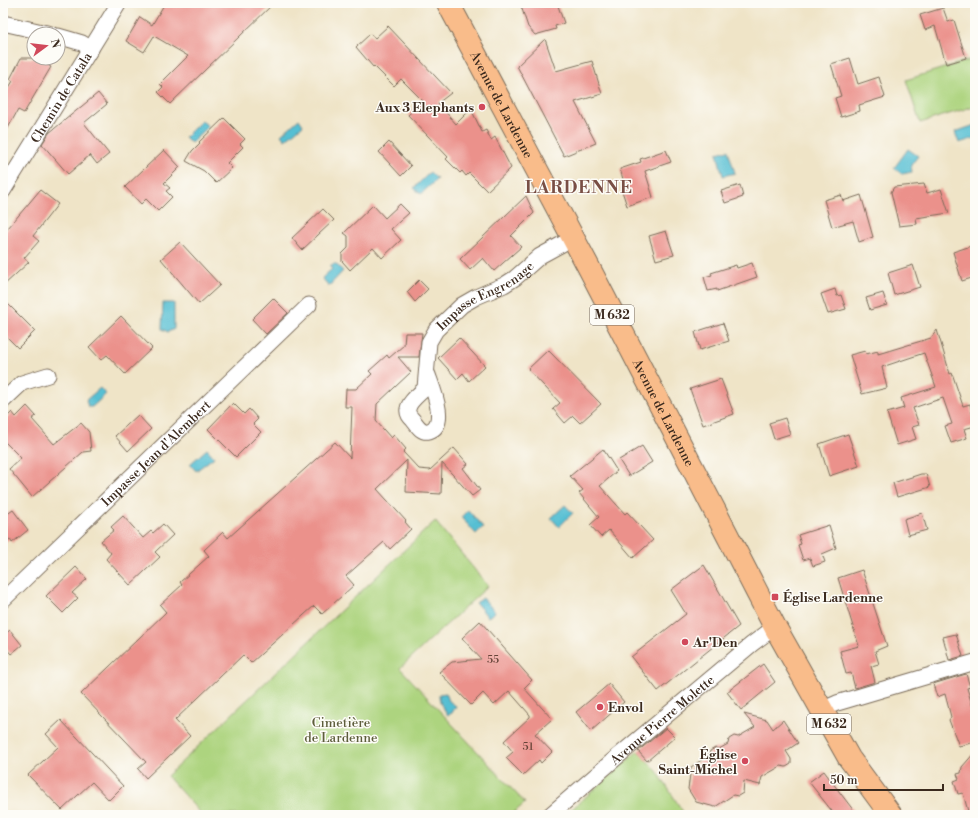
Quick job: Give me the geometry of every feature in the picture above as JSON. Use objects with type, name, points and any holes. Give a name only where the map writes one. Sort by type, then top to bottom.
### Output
[{"type":"main road","name":"Avenue de Lardenne","points":[[448,3],[573,238],[775,627],[849,758],[891,815]]},
{"type":"street","name":"Chemin de Catala","points":[[3,191],[120,3]]},
{"type":"street","points":[[4,25],[26,29]]},
{"type":"street","points":[[66,38],[82,43],[92,49]]},
{"type":"street","name":"Impasse Engrenage","points":[[428,375],[429,342],[436,330],[462,305],[476,297],[504,286],[540,256],[573,238]]},
{"type":"street","name":"Impasse Jean d'Alembert","points":[[3,600],[309,305]]},
{"type":"street","points":[[3,401],[22,383],[48,375]]},
{"type":"street","name":"Avenue Pierre Molette","points":[[550,815],[617,756],[752,644],[775,627]]},
{"type":"street","points":[[821,710],[837,703],[975,662]]},
{"type":"green space","points":[[975,58],[975,106],[920,123],[906,80]]},
{"type":"green space","name":"Cimetière de Lardenne","points":[[435,521],[488,586],[400,668],[525,803],[511,815],[202,815],[167,776]]},
{"type":"green space","points":[[638,751],[657,771],[685,815],[565,815]]},
{"type":"water","points":[[299,119],[303,125],[285,140],[281,135]]},
{"type":"water","points":[[202,120],[208,127],[191,143],[185,137]]},
{"type":"water","points":[[975,125],[975,138],[959,143],[955,132]]},
{"type":"water","points":[[908,149],[918,156],[911,165],[912,172],[902,174],[894,168]]},
{"type":"water","points":[[728,150],[735,173],[723,176],[717,153]]},
{"type":"water","points":[[430,172],[437,179],[421,194],[414,188]]},
{"type":"water","points":[[336,264],[343,271],[329,286],[322,278],[332,269],[330,266]]},
{"type":"water","points":[[163,303],[174,303],[174,329],[168,332],[162,329]]},
{"type":"water","points":[[100,388],[106,394],[92,407],[88,407],[86,400]]},
{"type":"water","points":[[207,449],[214,457],[196,471],[190,464]]},
{"type":"water","points":[[565,505],[573,513],[559,527],[551,518]]},
{"type":"water","points":[[468,510],[483,527],[476,534],[461,517]]},
{"type":"water","points":[[483,598],[495,612],[488,617],[476,603]]},
{"type":"water","points":[[446,693],[449,701],[456,706],[452,713],[448,715],[442,706],[439,697],[439,694]]},
{"type":"building","points":[[165,3],[274,3],[170,104],[158,92],[163,87],[160,84],[188,56],[154,36],[144,52],[126,41],[140,17],[152,25]]},
{"type":"building","points":[[520,3],[557,3],[564,23],[555,26],[556,29],[535,35],[528,27]]},
{"type":"building","points":[[943,8],[948,22],[954,20],[966,58],[946,64],[935,26],[925,30],[920,15]]},
{"type":"building","points":[[388,26],[451,93],[438,103],[456,124],[471,109],[482,132],[486,130],[491,140],[495,137],[511,168],[487,191],[469,173],[466,176],[462,171],[460,173],[446,159],[448,157],[408,115],[423,101],[401,79],[394,86],[374,66],[373,67],[356,47],[370,34],[375,38]]},
{"type":"building","points":[[545,39],[556,71],[592,61],[602,94],[575,102],[596,143],[564,156],[517,66]]},
{"type":"building","points":[[21,58],[26,58],[26,66],[51,67],[24,113],[18,110],[3,137],[3,97],[13,81],[10,79]]},
{"type":"building","points":[[850,58],[858,84],[879,77],[885,97],[859,105],[860,111],[841,117],[835,98],[841,96],[831,64]]},
{"type":"building","points":[[98,93],[107,104],[84,123],[109,154],[97,164],[90,155],[68,174],[42,144],[49,133]]},
{"type":"building","points":[[224,118],[245,139],[240,144],[243,147],[227,163],[232,168],[216,183],[204,171],[186,161],[192,151],[200,143],[199,142]]},
{"type":"building","points":[[389,142],[411,166],[401,176],[379,152]]},
{"type":"building","points":[[164,150],[180,167],[164,183],[170,188],[166,191],[172,197],[158,211],[146,199],[141,204],[125,187]]},
{"type":"building","points":[[666,150],[671,162],[645,171],[653,197],[627,206],[621,188],[625,186],[620,169],[641,162],[640,159]]},
{"type":"building","points":[[924,184],[927,193],[941,189],[949,213],[916,218],[917,224],[899,226],[891,192],[894,187]]},
{"type":"building","points":[[740,185],[743,197],[725,203],[721,191]]},
{"type":"building","points":[[40,190],[58,204],[33,236],[39,241],[24,258],[29,262],[3,286],[3,234]]},
{"type":"building","points":[[841,195],[843,201],[861,195],[873,237],[859,242],[853,221],[832,227],[824,200]]},
{"type":"building","points":[[526,196],[534,213],[511,236],[521,247],[494,271],[483,258],[470,270],[460,259]]},
{"type":"building","points":[[400,204],[409,213],[391,229],[401,240],[382,258],[373,248],[350,270],[342,261],[342,254],[348,248],[348,236],[344,233],[373,205],[385,218]]},
{"type":"building","points":[[323,209],[334,220],[302,250],[292,238]]},
{"type":"building","points":[[666,231],[674,255],[656,260],[649,236]]},
{"type":"building","points":[[180,242],[220,285],[199,304],[161,259]]},
{"type":"building","points":[[971,246],[975,258],[975,277],[962,281],[953,252]]},
{"type":"building","points":[[752,263],[757,277],[717,291],[717,289],[708,291],[704,277],[712,275],[711,273],[736,265],[737,268]]},
{"type":"building","points":[[913,265],[920,287],[894,295],[888,273]]},
{"type":"building","points":[[419,280],[428,289],[415,302],[407,292]]},
{"type":"building","points":[[835,289],[837,296],[841,295],[846,309],[828,314],[821,294]]},
{"type":"building","points":[[883,293],[887,305],[870,310],[866,298]]},
{"type":"building","points":[[273,298],[288,313],[266,334],[252,319]]},
{"type":"building","points":[[3,299],[35,331],[18,348],[3,333]]},
{"type":"building","points":[[121,316],[152,348],[125,374],[107,355],[101,360],[89,347]]},
{"type":"building","points":[[723,323],[729,341],[700,350],[695,332]]},
{"type":"building","points":[[937,330],[950,374],[952,373],[963,406],[970,404],[975,426],[964,429],[967,438],[951,443],[945,426],[952,424],[943,398],[913,408],[919,425],[912,427],[916,439],[897,445],[887,413],[904,408],[901,398],[936,387],[924,353],[882,367],[887,388],[862,394],[850,355],[865,351],[866,354],[878,351],[878,354],[931,338]]},
{"type":"building","points":[[405,333],[422,333],[419,357],[398,357],[411,372],[377,404],[376,421],[391,438],[394,435],[406,449],[403,452],[419,469],[430,470],[454,448],[468,464],[463,468],[480,490],[472,496],[442,463],[441,494],[406,492],[407,460],[377,489],[406,521],[405,522],[411,529],[390,549],[384,542],[346,576],[354,585],[322,614],[314,606],[251,663],[243,655],[175,720],[190,736],[146,778],[138,769],[146,762],[81,694],[166,612],[160,605],[182,585],[180,582],[209,556],[204,550],[223,532],[228,538],[335,442],[350,458],[352,407],[345,407],[346,389],[356,389],[372,374],[369,371],[387,355],[389,358],[404,345]]},
{"type":"building","points":[[459,338],[485,366],[469,381],[463,373],[457,379],[438,358]]},
{"type":"building","points":[[548,350],[601,404],[580,423],[573,416],[565,423],[553,409],[560,403],[528,369]]},
{"type":"building","points":[[721,379],[734,414],[703,425],[690,389]]},
{"type":"building","points":[[233,403],[244,414],[249,409],[258,419],[253,424],[261,432],[236,457],[208,429]]},
{"type":"building","points":[[27,406],[36,416],[32,419],[54,444],[81,423],[89,432],[91,451],[83,452],[32,497],[9,469],[21,458],[3,440],[3,421],[12,412],[16,417]]},
{"type":"building","points":[[138,415],[151,429],[128,451],[115,436]]},
{"type":"building","points":[[785,418],[790,434],[774,439],[769,423]]},
{"type":"building","points":[[848,434],[859,466],[829,476],[819,444]]},
{"type":"building","points":[[642,446],[652,462],[629,476],[619,460]]},
{"type":"building","points":[[603,449],[617,471],[600,486],[625,514],[627,512],[653,540],[633,558],[609,530],[601,537],[590,525],[599,517],[579,493],[583,490],[570,476]]},
{"type":"building","points":[[921,474],[926,474],[930,487],[897,497],[893,483]]},
{"type":"building","points":[[13,510],[28,530],[12,543],[10,539],[3,544],[3,517]]},
{"type":"building","points":[[922,513],[927,530],[908,535],[904,519]]},
{"type":"building","points":[[123,516],[143,538],[151,531],[153,533],[163,524],[173,535],[155,552],[160,557],[130,585],[106,559],[111,553],[101,541],[114,530],[111,527]]},
{"type":"building","points":[[829,525],[836,548],[822,554],[825,562],[813,566],[810,558],[803,560],[798,545],[801,544],[798,535]]},
{"type":"building","name":"Ar'Den","points":[[704,565],[739,626],[658,691],[631,657],[686,614],[671,590]]},
{"type":"building","points":[[76,567],[87,579],[72,593],[78,598],[63,613],[46,596]]},
{"type":"building","points":[[862,570],[887,646],[875,651],[879,664],[871,666],[875,682],[855,688],[851,673],[846,674],[840,651],[859,646],[838,578]]},
{"type":"building","points":[[480,621],[532,680],[524,688],[552,719],[535,734],[552,752],[541,763],[539,760],[523,775],[506,758],[513,752],[504,741],[530,717],[530,715],[509,691],[494,705],[483,693],[471,705],[439,672],[452,662],[481,659],[462,638]]},
{"type":"building","points":[[10,630],[22,645],[11,654],[3,645],[3,636]]},
{"type":"building","points":[[956,634],[963,656],[949,660],[943,637]]},
{"type":"building","points":[[763,664],[775,682],[741,710],[727,692]]},
{"type":"building","points":[[966,674],[970,687],[967,688],[975,715],[975,742],[959,746],[949,720],[951,717],[945,694],[937,697],[933,684]]},
{"type":"building","name":"Envol","points":[[609,684],[624,702],[591,731],[576,712]]},
{"type":"building","name":"Église Saint-Michel","points":[[744,714],[767,720],[773,729],[783,720],[798,743],[786,751],[791,759],[791,764],[786,767],[781,766],[762,777],[760,785],[744,781],[743,793],[738,796],[733,795],[715,807],[696,802],[688,789],[691,767],[709,755],[710,751],[715,748],[719,749],[728,744],[729,739],[734,736],[738,737],[755,727]]},
{"type":"building","points":[[61,720],[123,786],[109,800],[92,782],[62,810],[28,775],[58,747],[46,734]]},
{"type":"building","points":[[666,728],[675,737],[647,761],[638,751]]},
{"type":"building","points":[[975,752],[975,815],[969,815],[963,793],[958,794],[954,781],[959,779],[957,774],[961,773],[962,767]]},
{"type":"building","points":[[824,771],[857,815],[835,815],[809,782]]},
{"type":"place","name":"Aux 3 Elephants","points":[[482,107]]},
{"type":"place","name":"Église Lardenne","points":[[775,597]]},
{"type":"place","name":"Ar'Den","points":[[685,642]]},
{"type":"place","name":"Envol","points":[[600,707]]},
{"type":"place","name":"Église Saint-Michel","points":[[745,761]]},
{"type":"district","name":"LARDENNE","points":[[579,187]]}]
